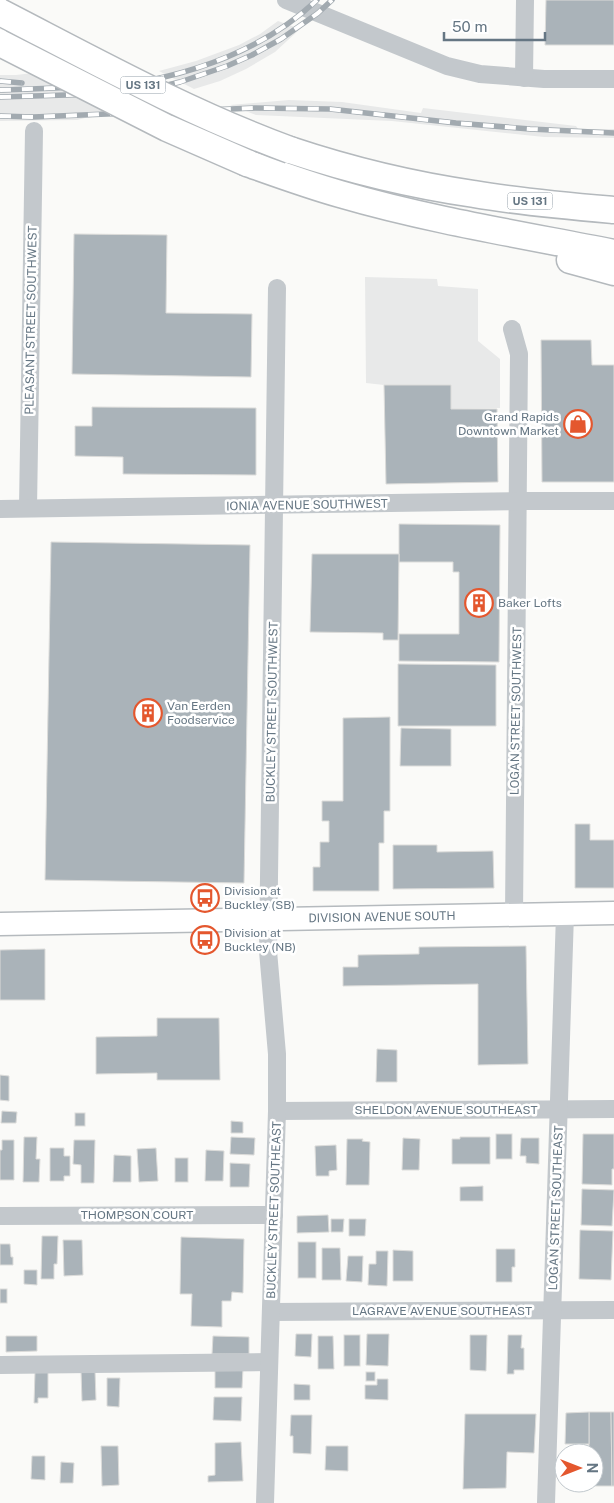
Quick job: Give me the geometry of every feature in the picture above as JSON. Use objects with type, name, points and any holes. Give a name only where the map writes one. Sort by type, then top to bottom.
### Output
[{"type":"highway","name":"US 131","points":[[0,12],[174,102],[290,150],[341,166],[398,180],[501,198],[614,210]]},
{"type":"highway","name":"US 131","points":[[0,43],[167,128],[283,177],[408,211],[614,253]]},
{"type":"highway","points":[[447,189],[614,196]]},
{"type":"highway","points":[[476,225],[570,260],[614,272]]},
{"type":"highway","points":[[509,232],[614,236]]},
{"type":"main road","name":"DIVISION AVENUE SOUTH","points":[[0,924],[614,913]]},
{"type":"street","points":[[286,0],[447,66],[480,74],[524,78],[614,79]]},
{"type":"street","points":[[524,78],[525,0]]},
{"type":"street","name":"PLEASANT STREET SOUTHWEST","points":[[28,508],[34,131]]},
{"type":"street","points":[[274,505],[277,288]]},
{"type":"street","name":"LOGAN STREET SOUTHWEST","points":[[512,329],[519,354],[514,914]]},
{"type":"street","name":"IONIA AVENUE SOUTHWEST","points":[[0,509],[614,501]]},
{"type":"street","name":"BUCKLEY STREET SOUTHWEST","points":[[269,918],[274,505]]},
{"type":"street","name":"LOGAN STREET SOUTHEAST","points":[[546,1503],[565,914]]},
{"type":"street","name":"BUCKLEY STREET SOUTHEAST","points":[[265,1503],[277,1110],[277,1054],[268,951],[269,918]]},
{"type":"street","name":"SHELDON AVENUE SOUTHEAST","points":[[277,1110],[614,1109]]},
{"type":"street","name":"THOMPSON COURT","points":[[0,1216],[274,1215]]},
{"type":"street","name":"LAGRAVE AVENUE SOUTHEAST","points":[[271,1312],[614,1310]]},
{"type":"street","points":[[0,1364],[269,1362]]},
{"type":"shaded area","points":[[278,21],[300,29],[275,52],[246,69],[220,81],[194,89],[159,71],[196,61],[239,45],[260,34]]},
{"type":"shaded area","points":[[33,73],[115,114],[77,120],[0,121],[0,75]]},
{"type":"shaded area","points":[[289,100],[342,102],[421,113],[423,108],[576,126],[578,129],[614,129],[614,138],[544,137],[392,121],[256,115],[230,105]]},
{"type":"shaded area","points":[[365,277],[437,279],[438,286],[478,289],[478,341],[500,359],[500,408],[451,409],[450,385],[384,385],[366,383]]},
{"type":"building","points":[[546,0],[614,0],[614,45],[545,45]]},
{"type":"building","points":[[74,234],[167,235],[166,313],[252,314],[251,377],[72,374]]},
{"type":"building","name":"Grand Rapids Downtown Market","points":[[541,340],[591,340],[592,365],[614,365],[614,482],[542,482]]},
{"type":"building","points":[[384,385],[451,385],[451,409],[497,409],[498,482],[386,484]]},
{"type":"building","points":[[92,407],[256,408],[256,475],[123,474],[123,457],[75,456],[75,426],[92,426]]},
{"type":"building","name":"Baker Lofts","points":[[399,524],[500,525],[499,662],[399,661],[399,634],[459,634],[459,572],[453,572],[453,562],[399,562]]},
{"type":"building","name":"Van Eerden Foodservice","points":[[51,542],[250,545],[244,883],[45,880]]},
{"type":"building","points":[[312,554],[399,554],[398,640],[383,640],[383,633],[310,632]]},
{"type":"building","points":[[398,664],[496,665],[496,726],[398,726]]},
{"type":"building","points":[[390,717],[390,811],[384,811],[384,843],[379,843],[379,891],[313,891],[313,867],[320,867],[320,842],[329,842],[329,821],[322,821],[322,801],[343,801],[343,718]]},
{"type":"building","points":[[401,728],[451,729],[451,766],[400,766]]},
{"type":"building","points":[[575,824],[590,824],[590,840],[614,840],[614,888],[575,888]]},
{"type":"building","points":[[393,845],[437,845],[437,852],[493,851],[494,888],[393,889]]},
{"type":"building","points":[[526,946],[528,1064],[478,1065],[478,984],[343,986],[343,967],[358,967],[358,955],[419,954],[419,947]]},
{"type":"building","points":[[45,949],[45,1000],[0,1000],[0,950]]},
{"type":"building","points":[[157,1018],[219,1018],[220,1080],[157,1080],[157,1073],[96,1074],[96,1037],[157,1036]]},
{"type":"building","points":[[377,1049],[397,1050],[397,1082],[376,1082]]},
{"type":"building","points":[[0,1075],[9,1076],[9,1101],[0,1100]]},
{"type":"building","points":[[2,1111],[17,1112],[16,1123],[1,1123]]},
{"type":"building","points":[[75,1113],[85,1113],[85,1126],[75,1126]]},
{"type":"building","points":[[231,1121],[243,1122],[243,1133],[231,1133]]},
{"type":"building","points":[[496,1134],[512,1134],[512,1159],[496,1159]]},
{"type":"building","points":[[583,1134],[614,1134],[612,1185],[582,1184]]},
{"type":"building","points":[[24,1137],[37,1137],[36,1159],[40,1159],[39,1182],[23,1182]]},
{"type":"building","points":[[231,1137],[255,1138],[254,1155],[230,1154]]},
{"type":"building","points":[[460,1137],[490,1137],[490,1164],[452,1164],[452,1139],[460,1139]]},
{"type":"building","points":[[403,1138],[420,1139],[419,1170],[402,1170]]},
{"type":"building","points":[[521,1138],[539,1138],[539,1164],[526,1163],[526,1156],[520,1156]]},
{"type":"building","points":[[347,1139],[363,1139],[362,1141],[370,1142],[369,1185],[346,1185]]},
{"type":"building","points":[[2,1140],[14,1140],[14,1180],[0,1180]]},
{"type":"building","points":[[74,1140],[95,1140],[94,1183],[81,1183],[81,1165],[73,1164]]},
{"type":"building","points":[[336,1145],[337,1170],[329,1171],[329,1176],[316,1176],[315,1146]]},
{"type":"building","points":[[50,1148],[64,1148],[64,1156],[70,1156],[70,1176],[64,1176],[64,1181],[50,1181]]},
{"type":"building","points":[[156,1148],[158,1181],[139,1182],[137,1149]]},
{"type":"building","points":[[206,1150],[224,1151],[223,1181],[205,1181]]},
{"type":"building","points":[[114,1155],[131,1156],[131,1182],[113,1182]]},
{"type":"building","points":[[175,1158],[188,1158],[188,1182],[175,1182]]},
{"type":"building","points":[[230,1163],[250,1164],[249,1187],[230,1187]]},
{"type":"building","points":[[483,1186],[483,1201],[460,1201],[460,1187]]},
{"type":"building","points":[[582,1189],[614,1190],[612,1226],[581,1225]]},
{"type":"building","points":[[328,1215],[329,1232],[297,1233],[297,1216]]},
{"type":"building","points":[[331,1219],[344,1219],[343,1232],[331,1232]]},
{"type":"building","points":[[349,1219],[366,1219],[365,1236],[349,1236]]},
{"type":"building","points":[[580,1230],[613,1231],[611,1280],[579,1279]]},
{"type":"building","points":[[42,1236],[58,1236],[57,1264],[54,1264],[54,1279],[41,1279]]},
{"type":"building","points":[[181,1237],[244,1239],[243,1293],[232,1292],[231,1301],[222,1301],[222,1327],[191,1326],[192,1294],[180,1294]]},
{"type":"building","points":[[63,1240],[82,1240],[83,1275],[64,1276]]},
{"type":"building","points":[[298,1242],[316,1242],[316,1278],[298,1278]]},
{"type":"building","points":[[0,1244],[10,1244],[13,1265],[0,1265]]},
{"type":"building","points":[[322,1248],[340,1248],[341,1280],[322,1280]]},
{"type":"building","points":[[496,1249],[515,1249],[515,1267],[512,1267],[512,1282],[496,1282]]},
{"type":"building","points":[[393,1250],[413,1251],[413,1281],[393,1281]]},
{"type":"building","points":[[376,1251],[388,1251],[387,1286],[368,1285],[369,1264],[376,1264]]},
{"type":"building","points":[[348,1256],[363,1256],[362,1282],[346,1281]]},
{"type":"building","points":[[24,1270],[37,1270],[37,1285],[24,1284]]},
{"type":"building","points":[[0,1289],[7,1289],[7,1303],[0,1303]]},
{"type":"building","points":[[296,1334],[312,1334],[311,1357],[295,1356]]},
{"type":"building","points":[[367,1334],[389,1334],[388,1366],[366,1365]]},
{"type":"building","points":[[344,1335],[360,1335],[360,1366],[344,1366]]},
{"type":"building","points":[[470,1335],[487,1335],[486,1371],[470,1370]]},
{"type":"building","points":[[508,1335],[522,1335],[521,1348],[524,1348],[524,1370],[514,1370],[514,1374],[507,1374]]},
{"type":"building","points":[[6,1336],[37,1336],[37,1351],[6,1352]]},
{"type":"building","points":[[213,1336],[249,1337],[249,1354],[212,1354]]},
{"type":"building","points":[[318,1336],[333,1336],[334,1369],[318,1369]]},
{"type":"building","points":[[215,1368],[243,1368],[242,1388],[215,1388]]},
{"type":"building","points":[[81,1371],[95,1371],[96,1400],[82,1401]]},
{"type":"building","points":[[35,1372],[48,1372],[48,1398],[38,1398],[38,1403],[34,1403]]},
{"type":"building","points":[[366,1372],[375,1372],[375,1381],[366,1381]]},
{"type":"building","points":[[107,1378],[120,1378],[119,1407],[107,1406]]},
{"type":"building","points":[[377,1379],[388,1379],[388,1400],[365,1399],[365,1385],[377,1385]]},
{"type":"building","points":[[294,1384],[310,1385],[310,1400],[294,1400]]},
{"type":"building","points":[[214,1397],[242,1397],[241,1421],[213,1420]]},
{"type":"building","points":[[589,1412],[611,1412],[612,1486],[604,1486],[604,1443],[589,1443]]},
{"type":"building","points":[[589,1412],[589,1443],[565,1443],[566,1413]]},
{"type":"building","points":[[611,1412],[614,1412],[614,1486],[612,1486]]},
{"type":"building","points":[[465,1414],[536,1414],[534,1453],[507,1452],[506,1488],[463,1489]]},
{"type":"building","points":[[291,1415],[312,1415],[311,1454],[293,1453],[293,1436],[290,1436]]},
{"type":"building","points":[[241,1442],[243,1481],[208,1482],[208,1476],[215,1475],[215,1443]]},
{"type":"building","points":[[101,1446],[118,1446],[119,1485],[102,1486]]},
{"type":"building","points":[[326,1446],[348,1446],[348,1471],[325,1470]]},
{"type":"building","points":[[32,1456],[45,1456],[45,1480],[31,1479]]},
{"type":"building","points":[[61,1462],[74,1463],[73,1483],[60,1483]]},
{"type":"railway","points":[[0,90],[120,85],[180,73],[229,56],[253,45],[276,32],[317,0]]},
{"type":"railway","points":[[0,97],[134,93],[180,82],[227,66],[252,55],[281,39],[318,13],[332,0]]},
{"type":"railway","points":[[0,81],[22,83]]},
{"type":"railway","points":[[0,116],[33,117],[255,108],[330,109],[456,123],[614,133]]},
{"type":"place","name":"Grand Rapids Downtown Market","points":[[578,424]]},
{"type":"place","name":"Baker Lofts","points":[[479,603]]},
{"type":"place","name":"Van Eerden Foodservice","points":[[148,713]]},
{"type":"place","name":"Division at Buckley (SB)","points":[[205,898]]},
{"type":"place","name":"Division at Buckley (NB)","points":[[205,940]]}]
